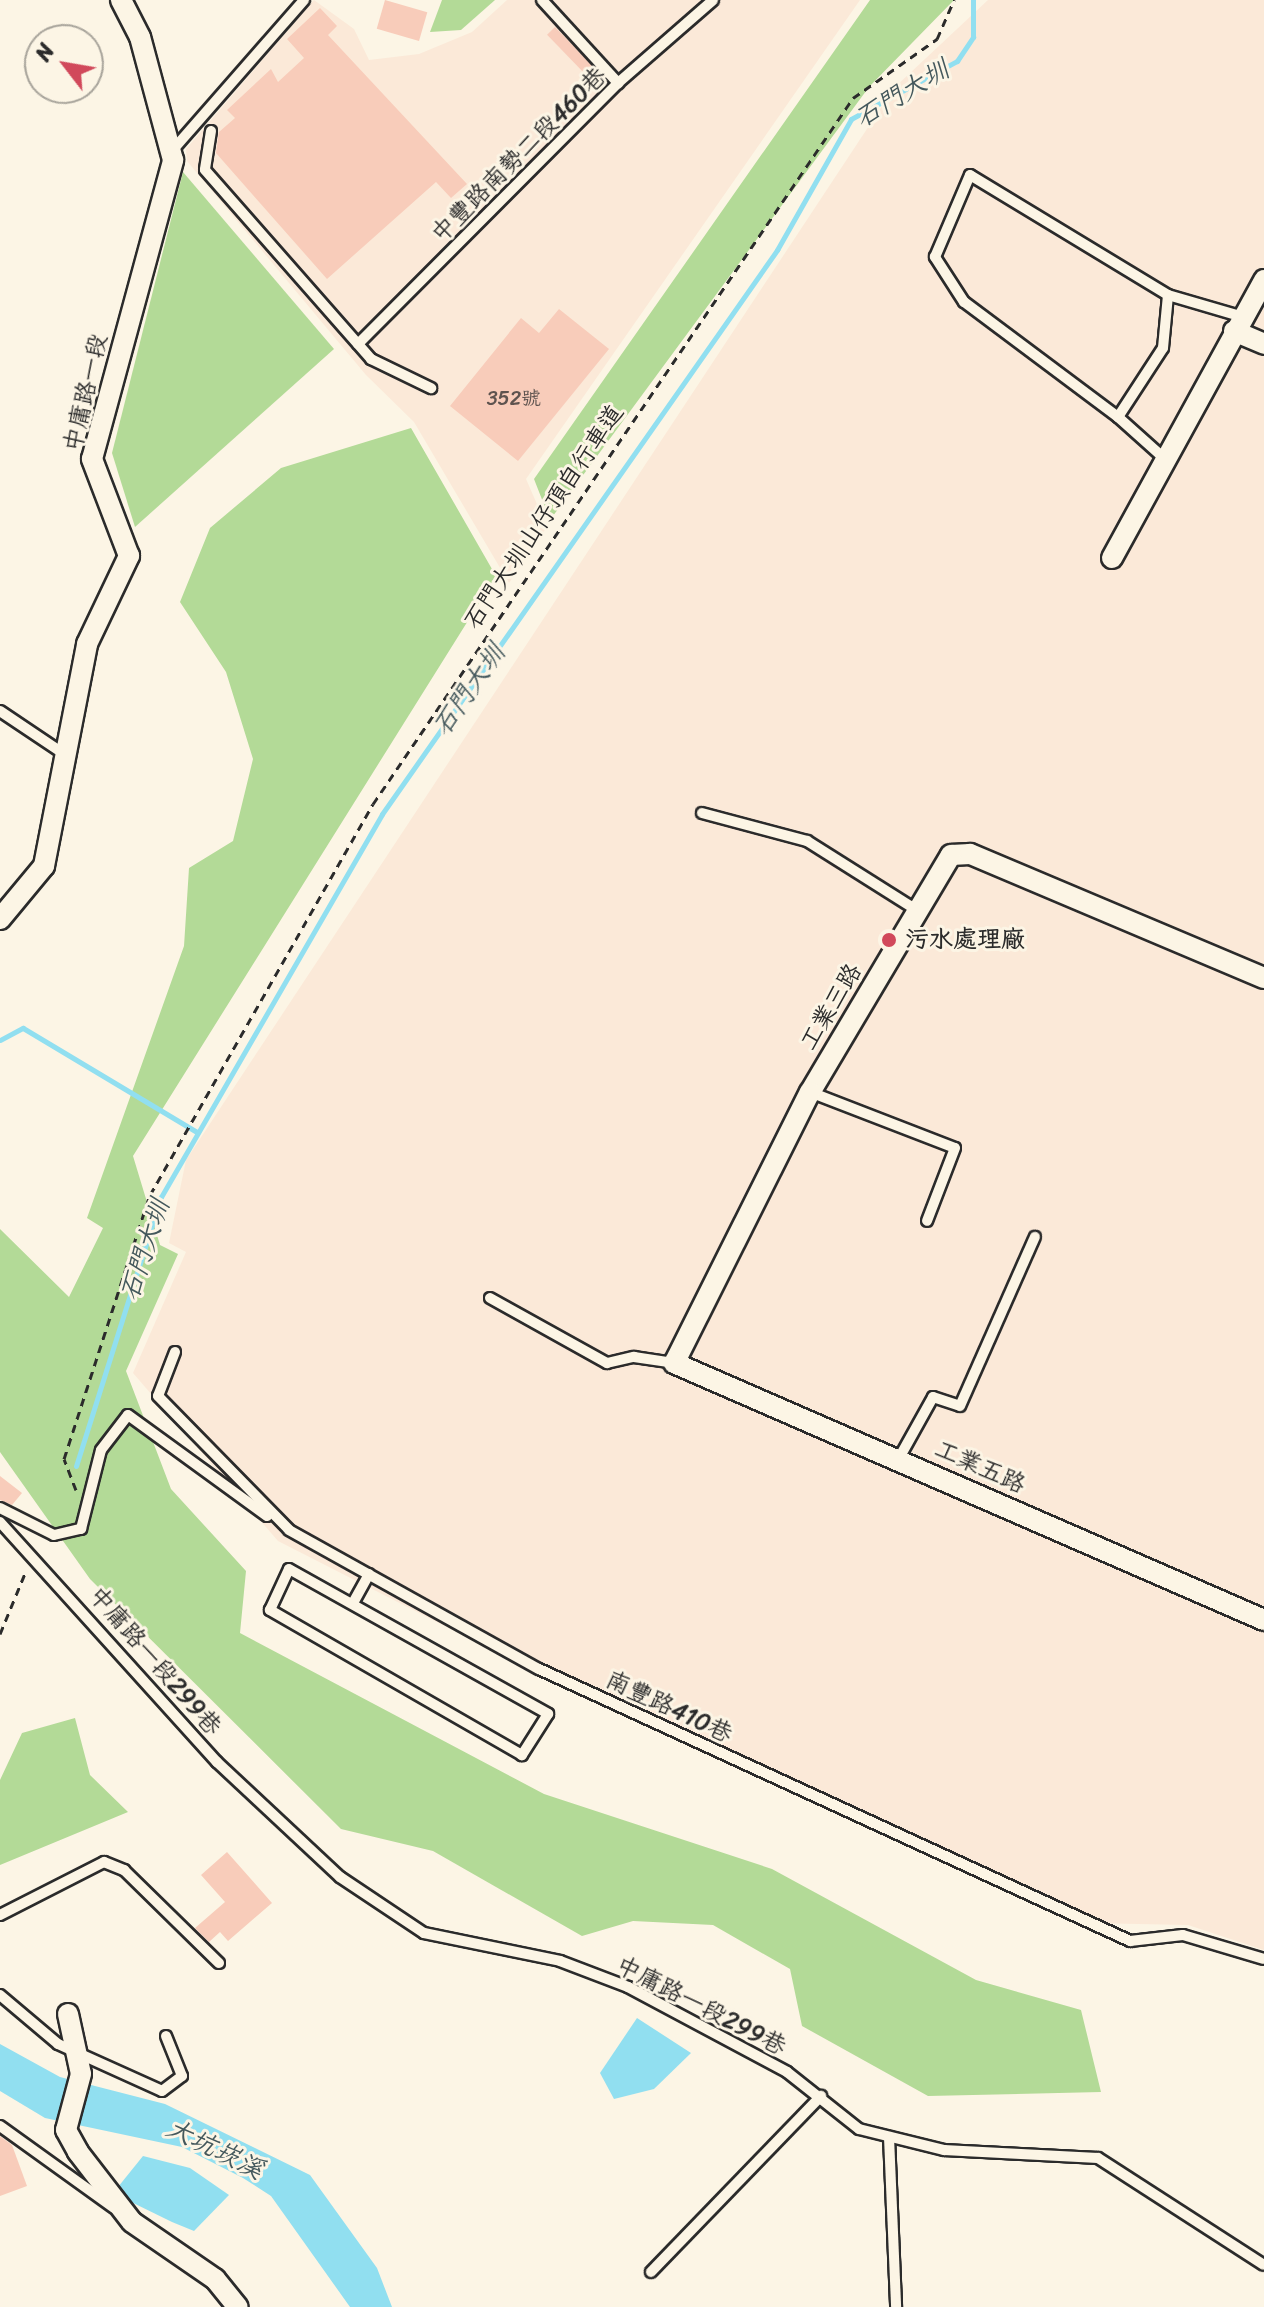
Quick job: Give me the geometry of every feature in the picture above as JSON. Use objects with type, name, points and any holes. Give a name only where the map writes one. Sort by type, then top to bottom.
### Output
[{"type":"street","name":"中庸路一段","points":[[0,919],[44,866],[87,644],[129,556],[92,459],[171,152],[140,37],[121,0]]},
{"type":"street","points":[[1112,558],[1264,280]]},
{"type":"street","points":[[1238,324],[1264,344]]},
{"type":"street","name":"工業三路","points":[[674,1363],[810,1092],[918,911],[936,871],[951,855],[970,854],[1264,978]]},
{"type":"street","name":"工業五路","points":[[674,1363],[1264,1620]]},
{"type":"street","points":[[68,2014],[80,2067],[66,2130],[122,2213],[206,2272],[238,2307]]},
{"type":"lane","points":[[171,152],[304,0]]},
{"type":"lane","points":[[542,0],[618,83]]},
{"type":"lane","name":"中豐路南勢二段460巷","points":[[358,344],[618,83],[713,0]]},
{"type":"lane","points":[[211,131],[205,170],[371,359],[431,388]]},
{"type":"lane","points":[[1165,459],[1118,417],[964,302],[935,257],[970,175],[1168,295],[1238,324]]},
{"type":"lane","points":[[1118,417],[1163,348],[1168,295]]},
{"type":"lane","points":[[0,711],[64,754]]},
{"type":"lane","points":[[702,813],[807,841],[918,911]]},
{"type":"lane","points":[[810,1092],[955,1148],[927,1221]]},
{"type":"lane","points":[[898,1460],[933,1397],[960,1406],[1035,1237]]},
{"type":"lane","points":[[490,1298],[607,1363],[634,1357],[674,1363]]},
{"type":"lane","name":"南豐路410巷","points":[[175,1352],[158,1396],[269,1517],[539,1669],[1130,1941],[1183,1935],[1264,1959]]},
{"type":"lane","points":[[0,1508],[67,1536],[81,1529],[90,1504],[101,1450],[128,1415],[269,1517]]},
{"type":"lane","name":"中庸路一段299巷","points":[[0,1522],[33,1554],[217,1762],[376,1904],[445,1940],[560,1961],[628,1987],[821,2096],[859,2129],[944,2150],[1098,2158],[1264,2265]]},
{"type":"lane","points":[[289,1569],[353,1603],[548,1714],[522,1755],[270,1610],[289,1569]]},
{"type":"lane","points":[[353,1603],[369,1574]]},
{"type":"lane","points":[[0,1915],[104,1862],[124,1870],[219,1963]]},
{"type":"lane","points":[[0,1995],[80,2067],[162,2091],[182,2076],[166,2036]]},
{"type":"lane","points":[[651,2272],[821,2096]]},
{"type":"lane","points":[[0,2126],[71,2183],[122,2213]]},
{"type":"lane","points":[[889,2137],[896,2307]]},
{"type":"path","name":"石門大圳山仔頂自行車道","points":[[90,1504],[64,1459],[168,1160],[373,804],[527,575],[853,98],[937,39],[954,0]]},
{"type":"path","points":[[0,1634],[33,1554]]},
{"type":"shaded area","points":[[314,0],[354,29],[369,60],[419,54],[472,32],[507,0],[860,0],[526,479],[547,527],[509,583],[414,422],[366,375],[187,161],[186,149]]},
{"type":"shaded area","points":[[988,0],[1264,0],[1264,1950],[1188,1925],[1088,1923],[580,1695],[278,1541],[133,1373],[186,1252],[169,1243],[186,1160],[894,88]]},
{"type":"green space","points":[[442,0],[495,0],[461,30],[430,32]]},
{"type":"green space","points":[[870,0],[954,0],[869,87],[550,520],[534,479]]},
{"type":"green space","points":[[183,172],[334,349],[135,527],[112,453]]},
{"type":"green space","points":[[411,428],[496,576],[133,1156],[160,1245],[178,1254],[126,1371],[171,1489],[246,1571],[240,1633],[544,1794],[772,1869],[976,1980],[1081,2010],[1101,2092],[928,2096],[802,2026],[790,1969],[713,1925],[633,1921],[582,1936],[433,1851],[341,1829],[90,1579],[0,1452],[0,1229],[69,1297],[103,1228],[87,1218],[184,946],[189,868],[233,841],[253,759],[226,672],[180,602],[210,528],[281,468]]},
{"type":"green space","points":[[75,1718],[90,1775],[128,1812],[0,1865],[0,1780],[22,1733]]},
{"type":"water","points":[[637,2018],[691,2053],[654,2089],[614,2099],[600,2073]]},
{"type":"water","name":"大坑崁溪","points":[[0,2044],[60,2077],[165,2104],[310,2175],[377,2268],[392,2307],[350,2307],[271,2196],[243,2178],[182,2147],[45,2118],[0,2091]]},
{"type":"water","points":[[143,2156],[190,2168],[229,2195],[194,2231],[172,2222],[123,2198],[118,2187]]},
{"type":"building","points":[[385,0],[427,12],[419,41],[377,29]]},
{"type":"building","points":[[320,8],[337,26],[328,35],[467,184],[451,198],[436,182],[327,279],[216,153],[219,132],[235,118],[227,110],[271,69],[278,82],[304,58],[287,39]]},
{"type":"building","points":[[555,27],[598,72],[590,79],[547,35]]},
{"type":"building","points":[[559,309],[609,349],[518,461],[450,406],[521,318],[539,333]]},
{"type":"building","points":[[0,1476],[22,1493],[12,1505],[0,1500]]},
{"type":"building","points":[[227,1852],[272,1903],[228,1941],[220,1932],[209,1942],[195,1928],[225,1902],[201,1875]]},
{"type":"building","points":[[0,2136],[12,2145],[27,2186],[0,2196]]},
{"type":"waterway","name":"石門大圳","points":[[76,1466],[161,1197],[382,814],[777,250],[851,119],[957,61],[973,37],[973,0]]},
{"type":"waterway","points":[[0,1040],[23,1028],[197,1132]]},
{"type":"place","name":"污水處理廠","points":[[889,940]]}]
